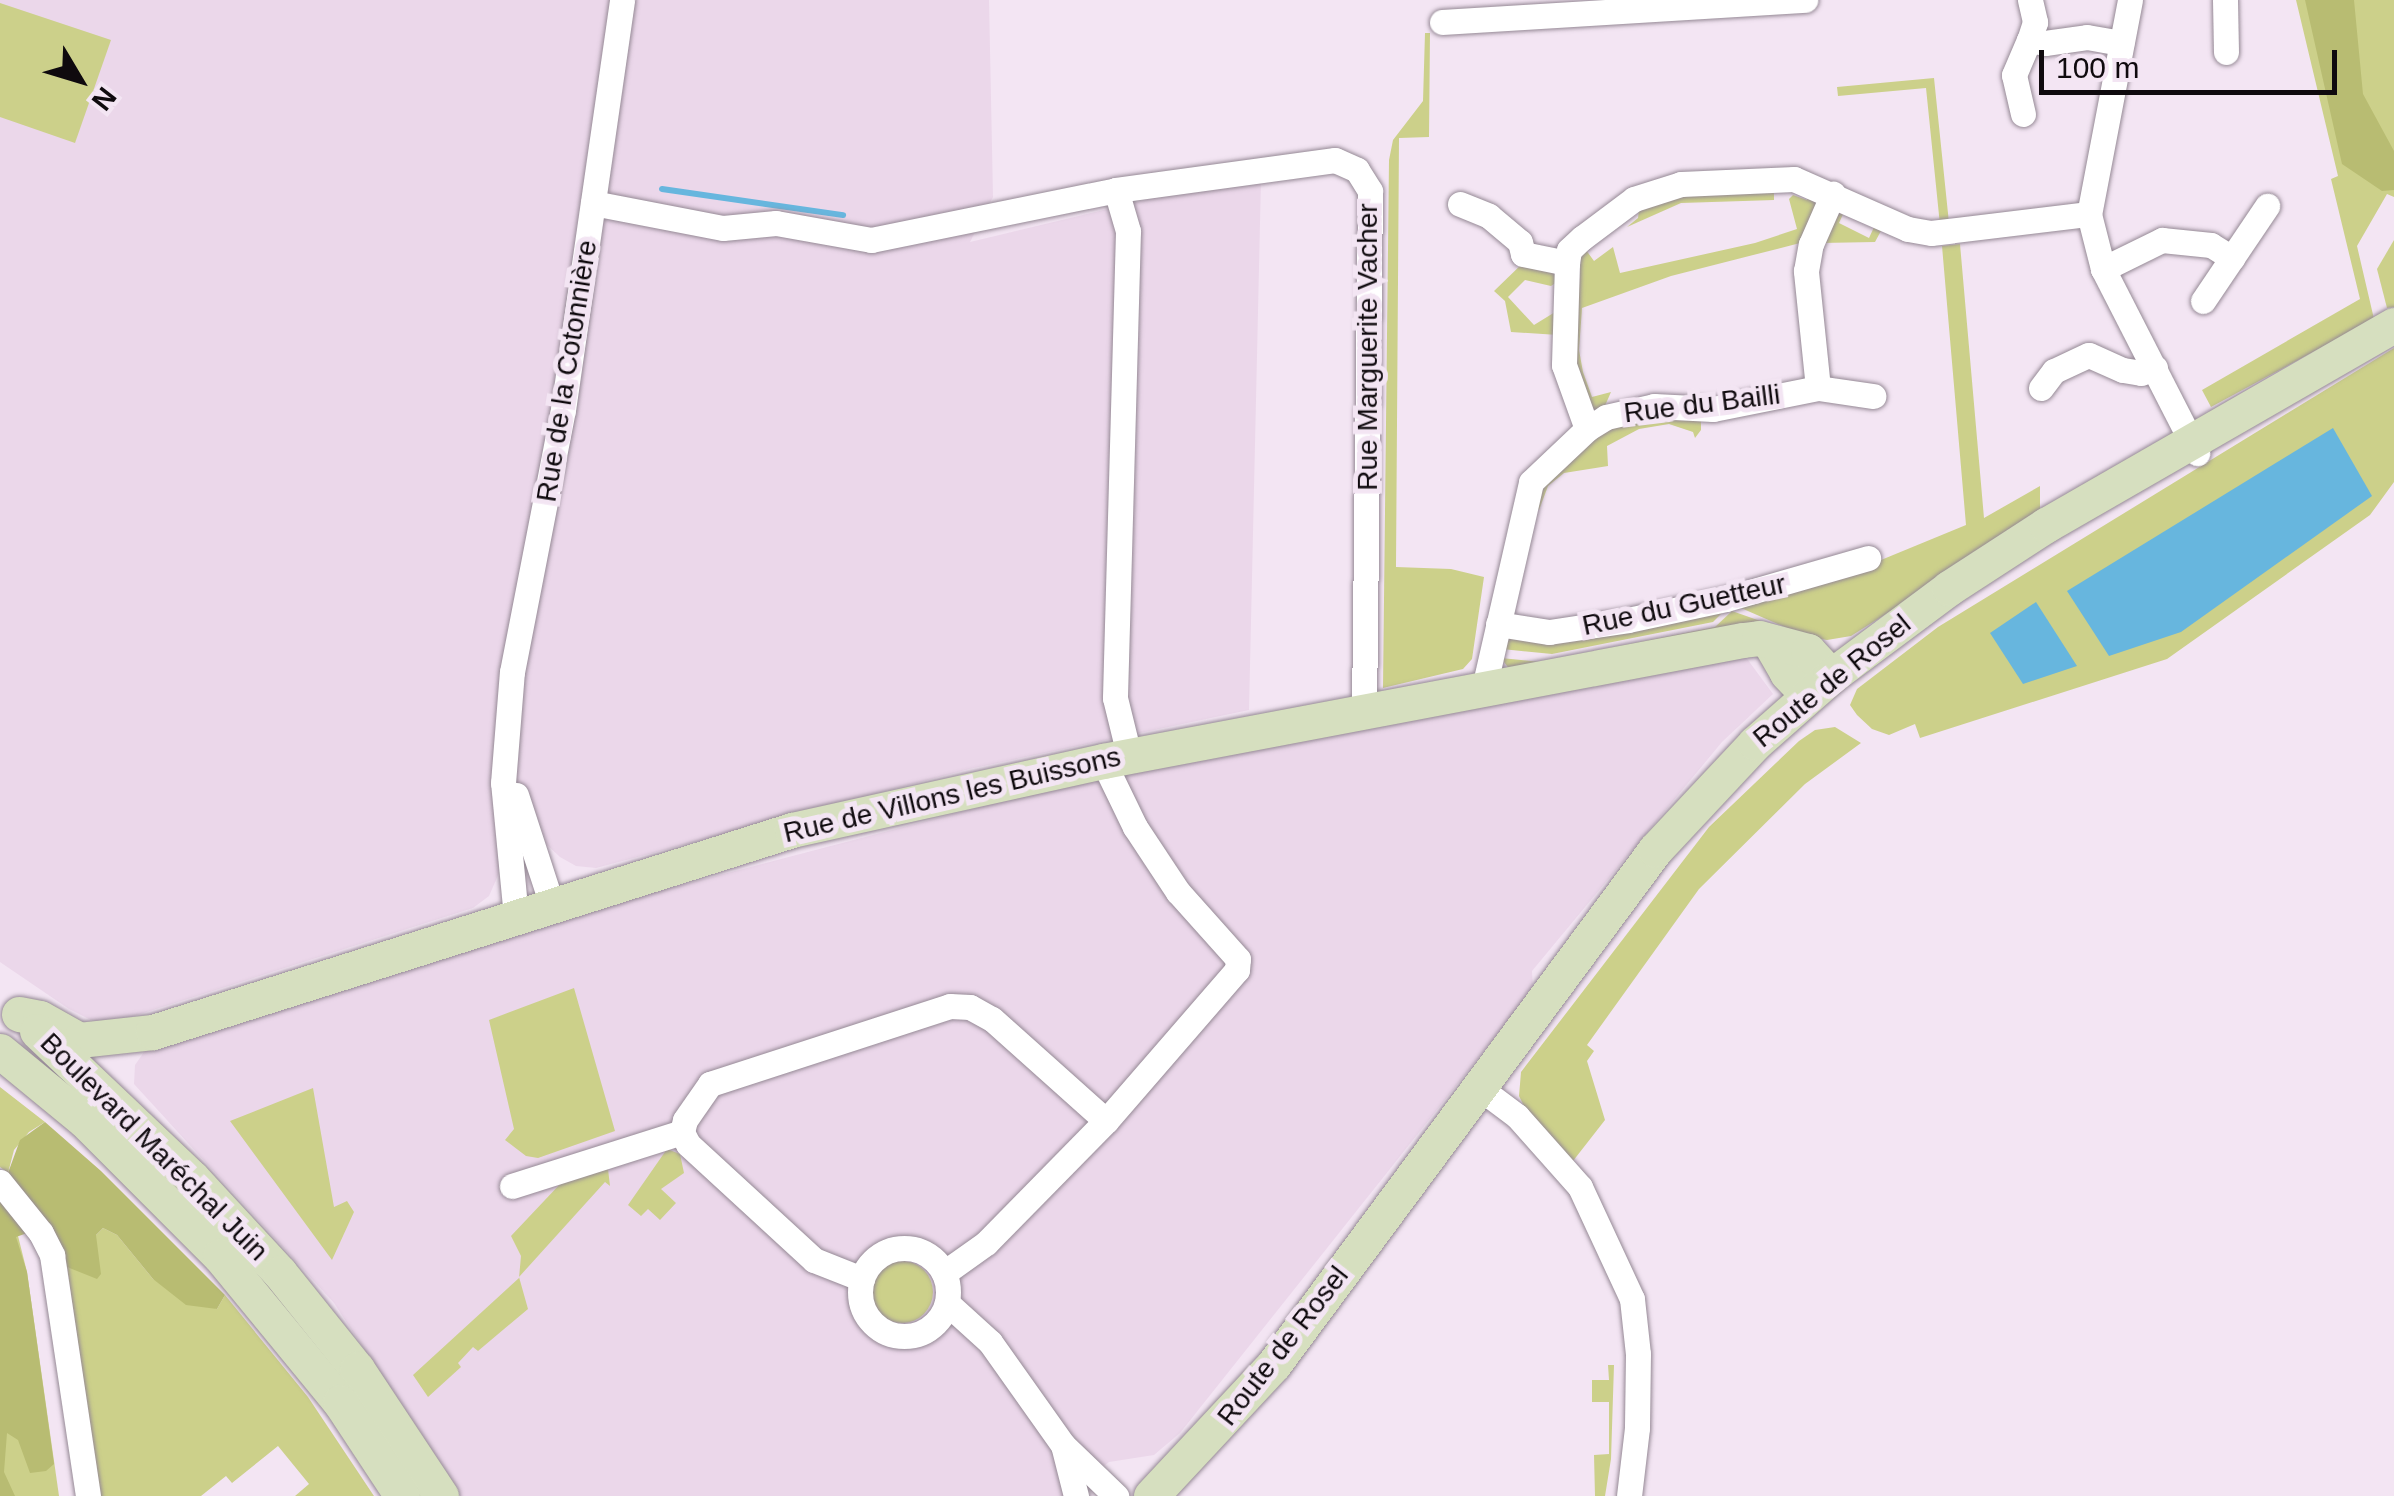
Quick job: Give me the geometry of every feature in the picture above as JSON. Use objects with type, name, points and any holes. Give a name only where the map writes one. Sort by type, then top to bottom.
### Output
[{"type":"street","name":"Rue de la Cotonnière","points":[[516,917],[503,783],[512,672],[564,410],[622,0]]},
{"type":"street","points":[[1442,22],[1558,7],[1805,0]]},
{"type":"street","points":[[2023,114],[2014,74],[2035,22],[2030,0]]},
{"type":"street","points":[[2130,0],[2088,214],[2102,269],[2195,449]]},
{"type":"street","points":[[2225,0],[2226,52]]},
{"type":"street","points":[[2029,40],[2045,43],[2088,36],[2121,43]]},
{"type":"street","name":"Rue Marguerite Vacher","points":[[594,203],[724,228],[776,223],[871,240],[1116,190],[1334,160],[1357,170],[1370,191],[1364,712]]},
{"type":"street","points":[[1587,428],[1564,365],[1569,250],[1634,200],[1663,187],[1779,176],[1833,194],[1908,229],[1931,234],[2088,214]]},
{"type":"street","points":[[944,1273],[986,1244],[1106,1121],[1232,980],[1238,959],[1178,892],[1135,828],[1116,758],[1128,231],[1116,190]]},
{"type":"street","points":[[1818,388],[1819,363],[1806,271],[1819,220],[1833,194]]},
{"type":"street","points":[[1460,204],[1490,216],[1520,242],[1523,254],[1567,263]]},
{"type":"street","points":[[2202,301],[2267,206]]},
{"type":"street","points":[[2102,269],[2162,240],[2211,244],[2232,258]]},
{"type":"street","name":"Route de Rosel","points":[[2195,449],[2394,325]]},
{"type":"street","name":"Route de Rosel","points":[[1151,1496],[1274,1364],[1404,1189],[1464,1137],[1486,1092],[1655,850],[1717,780],[1949,588],[2394,338]]},
{"type":"street","points":[[2042,388],[2054,371],[2089,355],[2123,370],[2141,373],[2155,368]]},
{"type":"street","name":"Rue du Bailli","points":[[1483,692],[1531,482],[1587,428],[1606,416],[1633,410],[1678,405],[1714,409],[1818,388],[1873,396]]},
{"type":"street","name":"Rue du Guetteur","points":[[1498,624],[1549,632],[1628,620],[1726,599],[1868,558]]},
{"type":"street","name":"Rue de Villons les Buissons","points":[[10,1006],[79,1040],[154,1032],[755,839],[1116,758],[1483,692],[1743,640],[1808,651],[1823,690]]},
{"type":"street","name":"Rue de la Cotonnière","points":[[506,741],[521,816],[552,905]]},
{"type":"street","name":"Boulevard Maréchal Juin","points":[[10,1006],[126,1113],[230,1217],[316,1316],[442,1496]]},
{"type":"street","points":[[512,1186],[682,1132],[710,1084],[950,1006],[981,1011],[1106,1121]]},
{"type":"street","points":[[126,1113],[117,1083],[120,1062],[126,1052],[154,1032]]},
{"type":"street","name":"Boulevard Maréchal Juin","points":[[0,1050],[84,1120],[169,1202],[236,1275],[340,1402],[402,1496]]},
{"type":"street","points":[[1486,1092],[1553,1152],[1580,1186],[1632,1298],[1638,1354],[1637,1428],[1629,1496]]},
{"type":"street","points":[[682,1132],[688,1144],[814,1260],[862,1280]]},
{"type":"street","points":[[0,1182],[34,1222],[52,1254],[88,1496]]},
{"type":"street","points":[[902,1248],[930,1257],[944,1273],[947,1303],[928,1329],[909,1336],[888,1334],[868,1319],[862,1308],[862,1280],[875,1259],[902,1248]]},
{"type":"street","points":[[947,1303],[990,1342],[1063,1445],[1116,1496]]},
{"type":"street","points":[[1063,1445],[1076,1496]]},
{"type":"shaded area","points":[[0,0],[989,0],[993,197],[970,242],[1166,195],[1261,179],[1249,710],[969,769],[596,868],[576,866],[560,857],[546,844],[540,830],[503,864],[489,896],[473,908],[112,1023],[91,1020],[69,1009],[0,962]]},
{"type":"shaded area","points":[[1745,656],[1773,694],[1722,742],[1532,971],[1533,989],[1180,1433],[1154,1455],[1109,1462],[1066,1496],[460,1496],[334,1303],[134,1084],[135,1065],[151,1042],[551,919],[1068,784]]},
{"type":"green space","points":[[2296,0],[2394,0],[2394,197],[2387,194],[2357,246],[2374,319],[2211,407],[2202,390],[2360,299],[2331,179],[2338,176]]},
{"type":"green space","points":[[2305,0],[2354,0],[2363,94],[2394,151],[2394,190],[2382,191],[2342,164]]},
{"type":"green space","points":[[0,3],[111,40],[75,143],[0,117]]},
{"type":"green space","points":[[1425,33],[1430,33],[1429,137],[1399,138],[1396,567],[1451,569],[1484,577],[1472,659],[1463,669],[1383,688],[1389,160],[1393,140],[1423,101]]},
{"type":"green space","points":[[1934,78],[1949,223],[1940,225],[1926,88],[1838,96],[1837,87]]},
{"type":"green space","points":[[1774,186],[1774,200],[1681,203],[1627,227],[1638,218],[1639,210],[1658,198]]},
{"type":"green space","points":[[1810,194],[1819,199],[1804,242],[1671,276],[1582,308],[1579,350],[1583,372],[1592,397],[1611,392],[1604,408],[1594,412],[1574,370],[1581,253],[1586,250],[1594,261],[1613,247],[1620,273],[1755,243],[1797,229],[1789,199],[1793,195],[1807,200]]},
{"type":"green space","points":[[1845,210],[1839,223],[1869,238],[1875,225],[1882,229],[1875,242],[1821,243],[1831,214]]},
{"type":"green space","points":[[2394,240],[2394,307],[2387,308],[2377,269]]},
{"type":"green space","points":[[1960,244],[1984,518],[2040,486],[2040,517],[1851,636],[1827,640],[1808,637],[1741,608],[1746,600],[1881,560],[1966,525],[1942,246]]},
{"type":"green space","points":[[1525,261],[1558,269],[1557,282],[1551,286],[1525,280],[1508,297],[1534,325],[1560,309],[1558,335],[1511,332],[1505,301],[1494,291]]},
{"type":"green space","points":[[2394,348],[2394,482],[2370,515],[2167,659],[1920,738],[1915,724],[1889,735],[1872,729],[1850,705],[1857,689],[1938,627]]},
{"type":"green space","points":[[1667,416],[1701,420],[1701,430],[1695,438],[1693,432],[1669,424],[1639,429],[1607,446],[1608,466],[1564,473],[1548,486],[1539,510],[1532,504],[1538,485],[1609,424]]},
{"type":"green space","points":[[1725,610],[1713,622],[1552,654],[1502,649],[1508,637]]},
{"type":"green space","points":[[1732,611],[1766,623],[1510,670],[1501,658],[1540,662],[1715,627]]},
{"type":"green space","points":[[1835,727],[1861,743],[1805,784],[1699,889],[1587,1045],[1594,1051],[1587,1061],[1605,1120],[1573,1161],[1524,1106],[1519,1096],[1521,1072],[1709,827],[1799,741],[1815,730]]},
{"type":"green space","points":[[574,988],[615,1131],[538,1158],[526,1156],[505,1140],[514,1129],[489,1020]]},
{"type":"green space","points":[[0,1087],[45,1122],[29,1132],[14,1150],[8,1173],[0,1167]]},
{"type":"green space","points":[[313,1088],[334,1207],[347,1201],[354,1212],[332,1260],[230,1121]]},
{"type":"green space","points":[[45,1122],[101,1171],[225,1295],[217,1309],[186,1305],[153,1279],[117,1235],[103,1228],[96,1235],[101,1274],[97,1279],[67,1267],[52,1227],[8,1173],[20,1140]]},
{"type":"green space","points":[[667,1149],[680,1154],[684,1173],[661,1189],[676,1203],[660,1220],[648,1209],[641,1216],[628,1205]]},
{"type":"green space","points":[[608,1169],[610,1186],[605,1182],[519,1277],[521,1256],[511,1236],[561,1183]]},
{"type":"green space","points":[[0,1194],[30,1232],[16,1237],[27,1272],[54,1464],[46,1471],[30,1473],[18,1440],[7,1433],[4,1472],[15,1496],[0,1496]]},
{"type":"green space","points":[[10,1204],[27,1272],[59,1496],[0,1496]]},
{"type":"green space","points":[[103,1228],[117,1235],[153,1279],[217,1309],[225,1295],[308,1397],[374,1496],[295,1496],[309,1484],[278,1446],[232,1483],[226,1476],[201,1496],[100,1496],[67,1267],[85,1271],[96,1254],[96,1235]]},
{"type":"green space","points":[[902,1261],[924,1270],[933,1292],[924,1314],[902,1323],[880,1314],[871,1292],[880,1270]]},
{"type":"green space","points":[[519,1277],[528,1309],[478,1351],[473,1347],[458,1363],[461,1367],[428,1397],[413,1375]]},
{"type":"green space","points":[[1608,1365],[1614,1365],[1611,1459],[1605,1496],[1595,1496],[1594,1455],[1609,1454],[1609,1402],[1592,1402],[1592,1380],[1609,1380]]},
{"type":"water","points":[[2333,428],[2372,496],[2181,632],[2109,656],[2067,591]]},
{"type":"water","points":[[2036,602],[2077,666],[2023,684],[1990,633]]},
{"type":"waterway","points":[[662,189],[843,215]]}]
